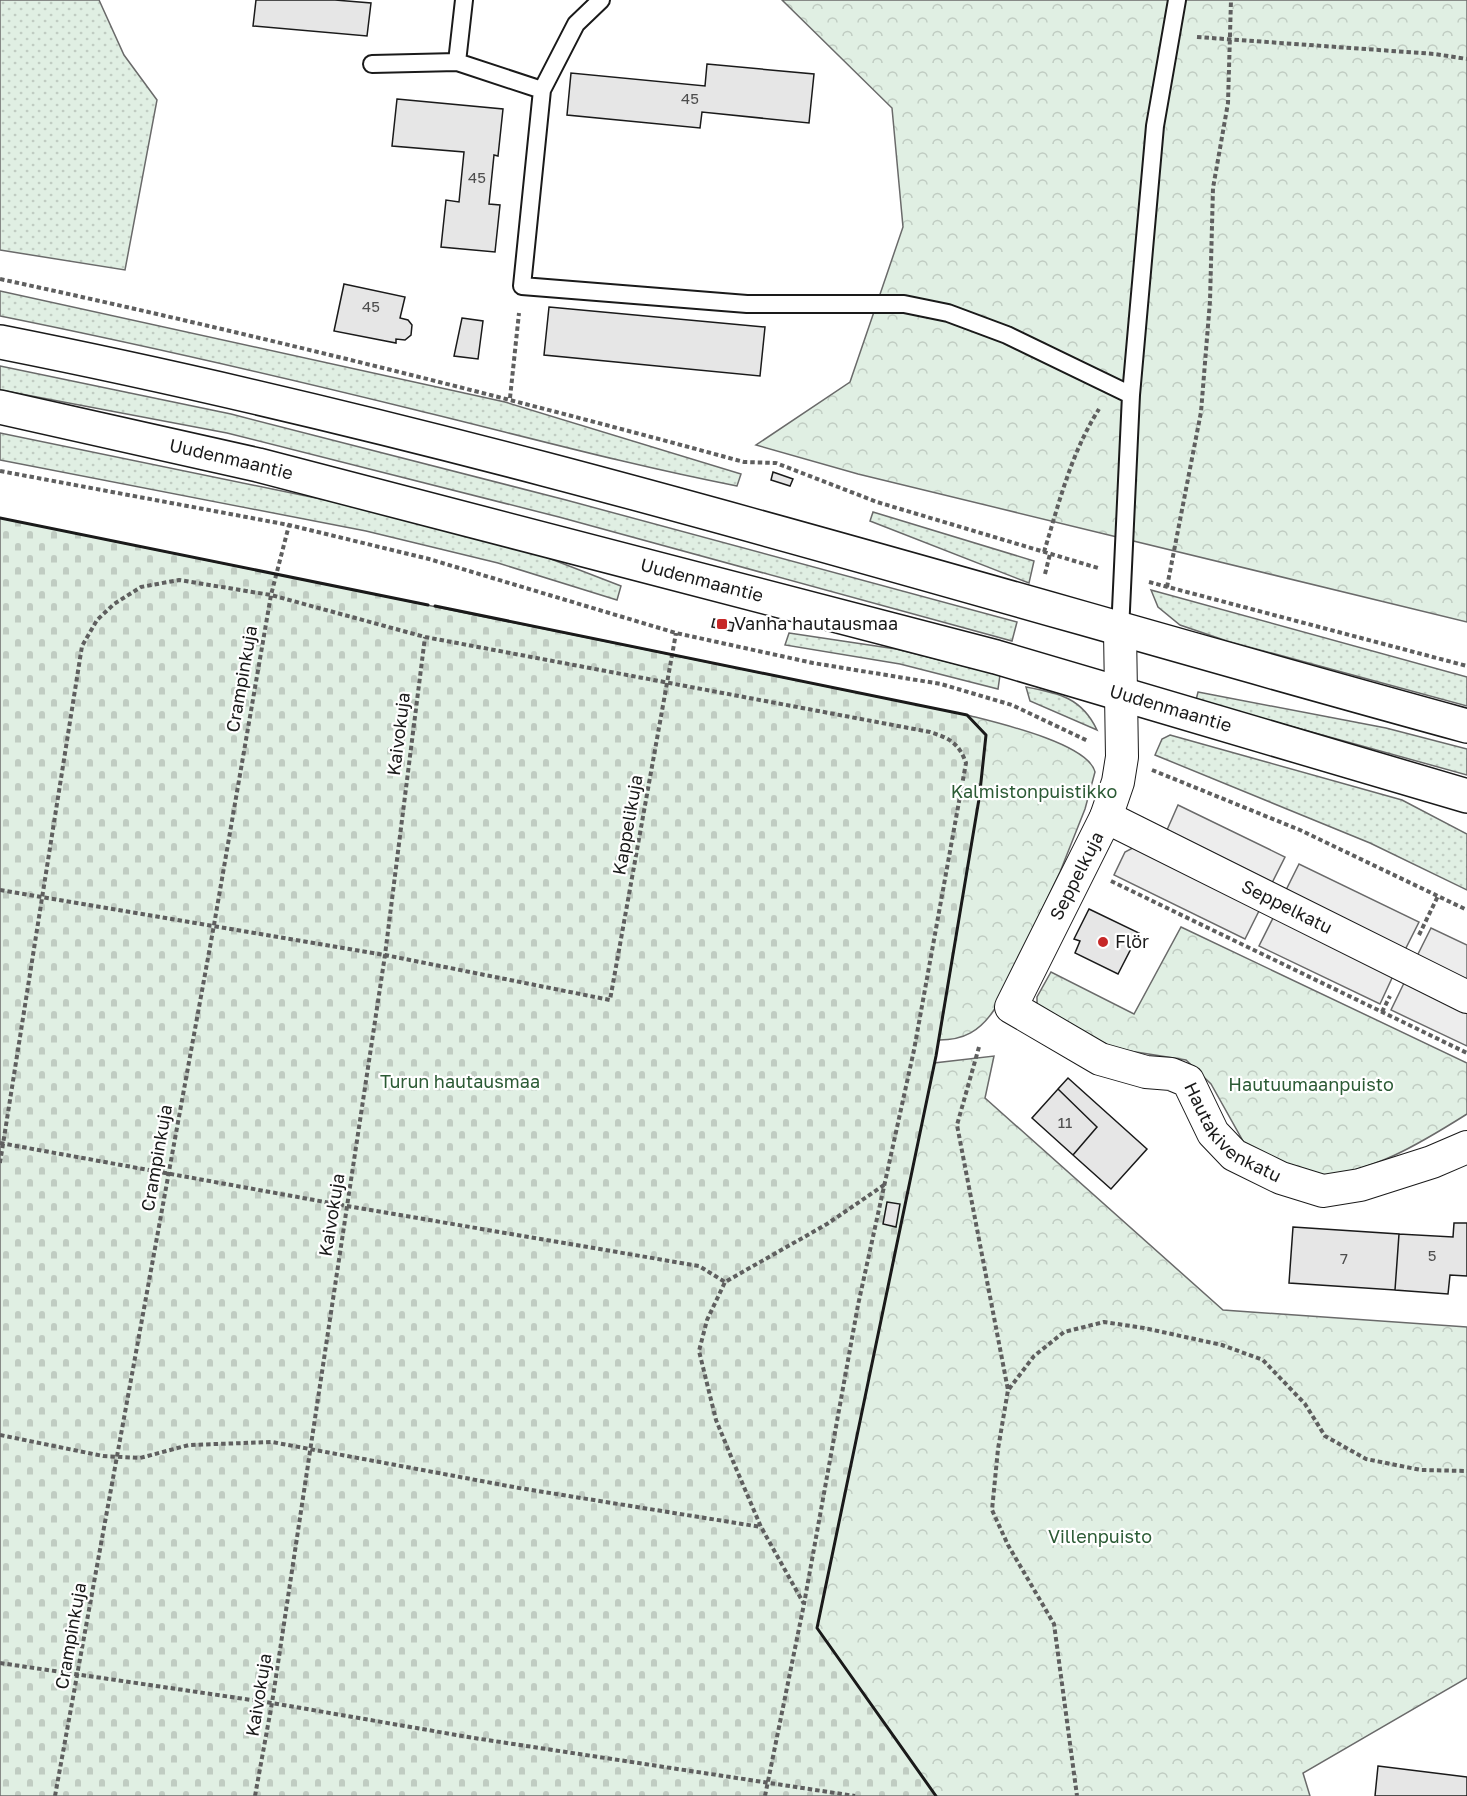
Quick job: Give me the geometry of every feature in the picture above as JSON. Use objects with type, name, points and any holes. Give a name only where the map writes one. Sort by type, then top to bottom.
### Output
[{"type":"main road","points":[[0,342],[272,401],[573,476],[1120,631],[1467,726]]},
{"type":"main road","name":"Uudenmaantie","points":[[0,407],[258,465],[996,657],[1467,796]]},
{"type":"street","name":"Seppelkuja","points":[[1011,1007],[1080,866],[1107,817],[1118,782],[1122,757],[1120,631]]},
{"type":"street","name":"Seppelkatu","points":[[1107,817],[1467,997]]},
{"type":"street","name":"Hautakivenkatu","points":[[1011,1007],[1100,1059],[1146,1072],[1171,1074],[1188,1081],[1213,1133],[1234,1155],[1292,1181],[1323,1191],[1360,1185],[1432,1162],[1467,1147]]},
{"type":"lane","points":[[457,62],[464,0]]},
{"type":"lane","points":[[601,0],[576,24],[542,90],[522,286],[747,303],[904,304],[948,313],[1007,335],[1131,395]]},
{"type":"lane","points":[[1120,631],[1131,395],[1155,126],[1177,0]]},
{"type":"lane","points":[[372,64],[457,62],[542,90]]},
{"type":"path","points":[[1167,587],[1201,412],[1210,302],[1213,188],[1225,125],[1231,0]]},
{"type":"path","points":[[1172,36],[1435,54],[1467,59]]},
{"type":"path","points":[[0,279],[510,398],[744,462],[776,463],[877,502],[1122,575],[1467,666]]},
{"type":"path","points":[[510,398],[522,286]]},
{"type":"path","points":[[1044,552],[1083,435],[1114,386]]},
{"type":"path","points":[[0,471],[289,525],[429,559],[676,633],[813,663],[941,684],[1012,705],[1122,757],[1300,830],[1467,910]]},
{"type":"path","name":"Crampinkuja","points":[[55,1796],[214,926],[270,595],[289,525]]},
{"type":"path","points":[[0,1163],[82,646],[97,620],[114,604],[141,587],[179,580],[270,595],[425,637],[948,737],[960,747],[966,763],[914,1050],[858,1305],[804,1604],[765,1796]]},
{"type":"path","name":"Kappelikuja","points":[[385,955],[610,1000],[676,633]]},
{"type":"path","name":"Kaivokuja","points":[[255,1796],[272,1703],[385,955],[425,637]]},
{"type":"path","points":[[1080,866],[1467,1053]]},
{"type":"path","points":[[0,890],[385,955]]},
{"type":"path","points":[[978,1047],[957,1125],[1008,1390],[998,1449],[992,1510],[1008,1545],[1054,1624],[1077,1796]]},
{"type":"path","points":[[2,1143],[347,1206],[699,1266],[725,1282]]},
{"type":"path","points":[[804,1604],[761,1527],[716,1420],[699,1351],[707,1320],[725,1282],[826,1224],[884,1185]]},
{"type":"path","points":[[1008,1390],[1034,1356],[1064,1332],[1104,1322],[1144,1328],[1222,1345],[1263,1360],[1305,1404],[1325,1436],[1366,1459],[1421,1470],[1467,1471]]},
{"type":"path","points":[[0,1435],[117,1457],[140,1458],[189,1445],[272,1442],[761,1527]]},
{"type":"path","points":[[0,1663],[272,1703],[474,1738],[855,1796]]},
{"type":"green space","points":[[0,0],[99,0],[124,55],[157,100],[125,270],[0,250]]},
{"type":"green space","points":[[782,0],[1467,0],[1467,622],[858,474],[756,445],[850,382],[903,227],[892,108]]},
{"type":"green space","points":[[0,291],[505,402],[741,474],[737,486],[697,478],[364,397],[0,316]]},
{"type":"green space","points":[[0,366],[231,414],[566,500],[1017,622],[1012,641],[559,517],[227,433],[0,390]]},
{"type":"green space","points":[[0,433],[374,510],[512,544],[621,586],[617,600],[498,563],[366,531],[0,460]]},
{"type":"green space","points":[[873,512],[1034,561],[1029,583],[870,521]]},
{"type":"green space","name":"Turun hautausmaa","points":[[0,518],[967,715],[986,735],[979,799],[936,1056],[817,1628],[936,1796],[0,1796]]},
{"type":"green space","points":[[1151,590],[1467,677],[1467,706],[1227,641],[1180,625],[1158,607]]},
{"type":"green space","points":[[789,633],[896,649],[1000,675],[998,689],[900,664],[785,645]]},
{"type":"green space","points":[[1026,687],[1059,695],[1077,704],[1091,719],[1097,730],[1030,701]]},
{"type":"green space","points":[[1198,692],[1386,728],[1467,749],[1467,775],[1196,700]]},
{"type":"green space","name":"Kalmistonpuistikko","points":[[967,715],[1018,728],[1059,743],[1089,762],[1095,772],[1085,809],[1060,872],[994,1010],[983,1024],[971,1033],[948,1040],[939,1040],[979,799],[986,735]]},
{"type":"green space","points":[[1170,735],[1402,800],[1467,834],[1467,890],[1370,843],[1155,755],[1162,739]]},
{"type":"green space","name":"Hautuumaanpuisto","points":[[1181,927],[1467,1063],[1467,1114],[1413,1146],[1374,1164],[1334,1174],[1308,1176],[1252,1157],[1211,1084],[1186,1060],[1117,1049],[1037,1012],[1037,997],[1051,972],[1134,1014]]},
{"type":"green space","name":"Villenpuisto","points":[[994,1056],[985,1098],[1223,1310],[1467,1327],[1467,1678],[1303,1773],[1310,1796],[936,1796],[817,1628],[934,1063]]},
{"type":"shaded area","points":[[1178,805],[1285,857],[1271,885],[1285,892],[1299,864],[1419,922],[1405,950],[1417,956],[1431,928],[1467,945],[1467,1046],[1391,1010],[1405,981],[1393,976],[1380,1004],[1259,946],[1273,918],[1259,911],[1245,939],[1114,875],[1125,852],[1167,830]]},
{"type":"building","points":[[256,0],[335,0],[371,3],[367,36],[253,26]]},
{"type":"building","points":[[707,64],[814,74],[809,123],[702,112],[700,128],[567,115],[571,73],[705,86]]},
{"type":"building","points":[[397,99],[503,109],[498,156],[494,155],[489,204],[500,205],[495,252],[441,247],[446,200],[459,202],[464,152],[392,146]]},
{"type":"building","points":[[344,284],[405,297],[400,318],[408,320],[412,325],[411,335],[405,340],[396,339],[396,343],[334,331]]},
{"type":"building","points":[[549,307],[765,327],[760,376],[544,355]]},
{"type":"building","points":[[462,318],[483,321],[478,359],[454,356]]},
{"type":"building","points":[[773,472],[793,479],[790,486],[771,480]]},
{"type":"building","points":[[714,619],[734,623],[732,631],[712,627]]},
{"type":"building","points":[[1089,909],[1139,933],[1118,974],[1075,953],[1080,941],[1074,939]]},
{"type":"building","points":[[1068,1078],[1147,1149],[1111,1189],[1073,1155],[1097,1127],[1058,1089]]},
{"type":"building","points":[[1058,1089],[1097,1127],[1073,1155],[1032,1118]]},
{"type":"building","points":[[887,1202],[900,1204],[896,1227],[883,1224]]},
{"type":"building","points":[[1454,1223],[1467,1223],[1467,1276],[1450,1275],[1448,1294],[1395,1290],[1399,1234],[1453,1237]]},
{"type":"building","points":[[1293,1227],[1399,1234],[1395,1290],[1289,1283]]},
{"type":"building","points":[[1378,1766],[1467,1777],[1467,1796],[1375,1796]]},
{"type":"wall","points":[[0,518],[428,605]]},
{"type":"wall","points":[[435,606],[967,715],[986,735],[980,791]]},
{"type":"wall","points":[[936,1796],[817,1628],[936,1056],[979,799]]},
{"type":"place","name":"Vanha hautausmaa","points":[[722,624]]},
{"type":"place","name":"Flör","points":[[1103,942]]}]
